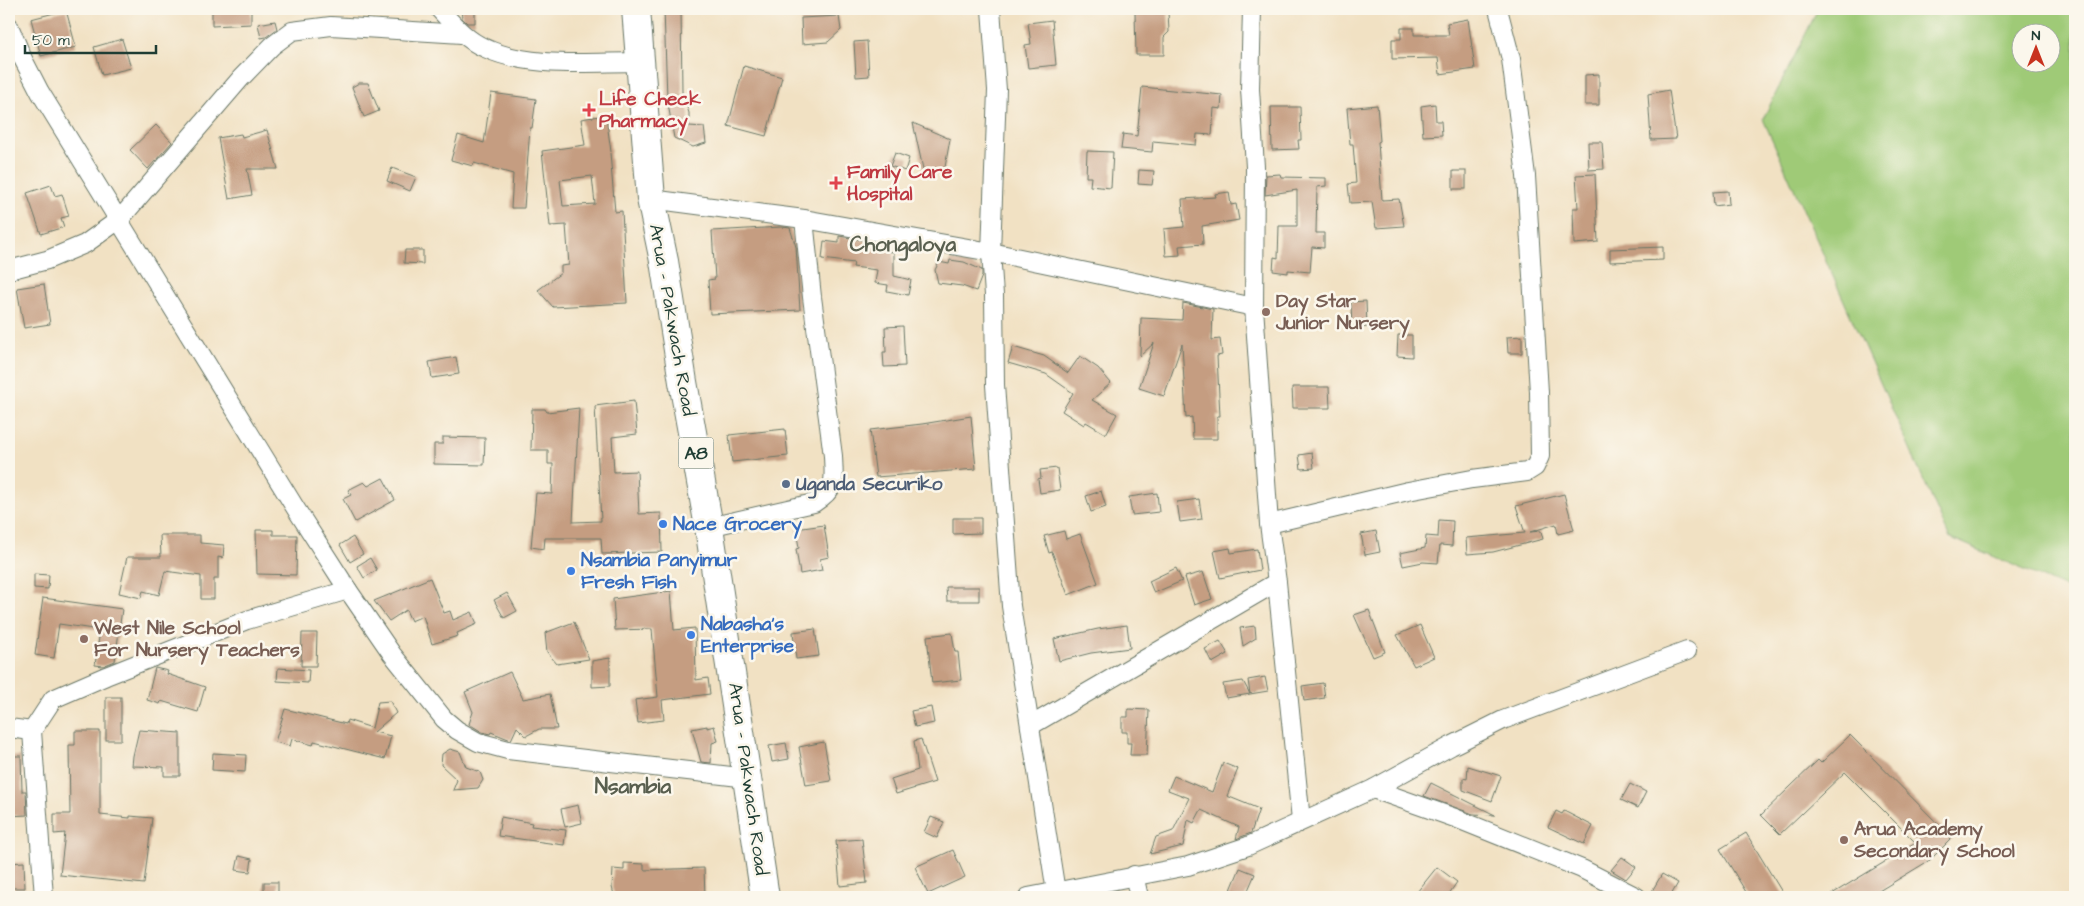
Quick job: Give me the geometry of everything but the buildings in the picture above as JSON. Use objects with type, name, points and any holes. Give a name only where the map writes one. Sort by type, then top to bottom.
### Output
[{"type":"main road","name":"Arua - Pakwach Road","points":[[636,9],[651,199],[664,261],[709,527],[765,897]]},
{"type":"street","points":[[439,9],[462,34],[483,48],[507,57],[535,62],[639,62]]},
{"type":"street","points":[[991,9],[997,90],[991,252],[994,295],[994,385],[1012,606],[1056,892]]},
{"type":"street","points":[[1252,9],[1250,88],[1254,168],[1254,307],[1269,524],[1277,582],[1301,821]]},
{"type":"street","points":[[1269,524],[1408,491],[1472,479],[1527,472],[1535,467],[1540,456],[1539,392],[1526,176],[1511,60],[1498,9]]},
{"type":"street","points":[[9,26],[40,92],[348,590],[392,654],[444,719],[457,730],[478,742],[517,751],[748,778]]},
{"type":"street","points":[[9,270],[47,260],[85,244],[120,219],[241,78],[272,46],[292,31],[331,26],[462,34]]},
{"type":"street","points":[[651,199],[804,219],[991,252],[1254,307]]},
{"type":"street","points":[[709,527],[814,503],[828,494],[834,479],[834,456],[812,297],[804,219]]},
{"type":"street","points":[[1030,726],[1277,582]]},
{"type":"street","points":[[44,897],[32,731],[53,699],[247,620],[348,590]]},
{"type":"street","points":[[1028,897],[1188,866],[1248,846],[1373,789],[1503,720],[1687,651]]},
{"type":"street","points":[[9,728],[32,731]]},
{"type":"street","points":[[1373,789],[1455,818],[1582,869],[1637,897]]},
{"type":"street","points":[[1134,876],[1139,897]]},
{"type":"green space","points":[[1818,9],[2075,9],[2075,592],[1949,537],[1763,119]]},
{"type":"place","name":"Life Check Pharmacy","points":[[589,110]]},
{"type":"place","name":"Family Care Hospital","points":[[836,183]]},
{"type":"place","name":"Day Star Junior Nursery","points":[[1266,312]]},
{"type":"place","name":"Uganda Securiko","points":[[786,484]]},
{"type":"place","name":"Nace Grocery","points":[[663,524]]},
{"type":"place","name":"Nsambia Panyimur Fresh Fish","points":[[571,571]]},
{"type":"place","name":"Nabasha's Enterprise","points":[[691,635]]},
{"type":"place","name":"West Nile School For Nursery Teachers","points":[[84,639]]},
{"type":"place","name":"Arua Academy Secondary School","points":[[1844,840]]},
{"type":"district","name":"Chongaloya","points":[[903,244]]},
{"type":"district","name":"Nsambia","points":[[633,786]]}]
